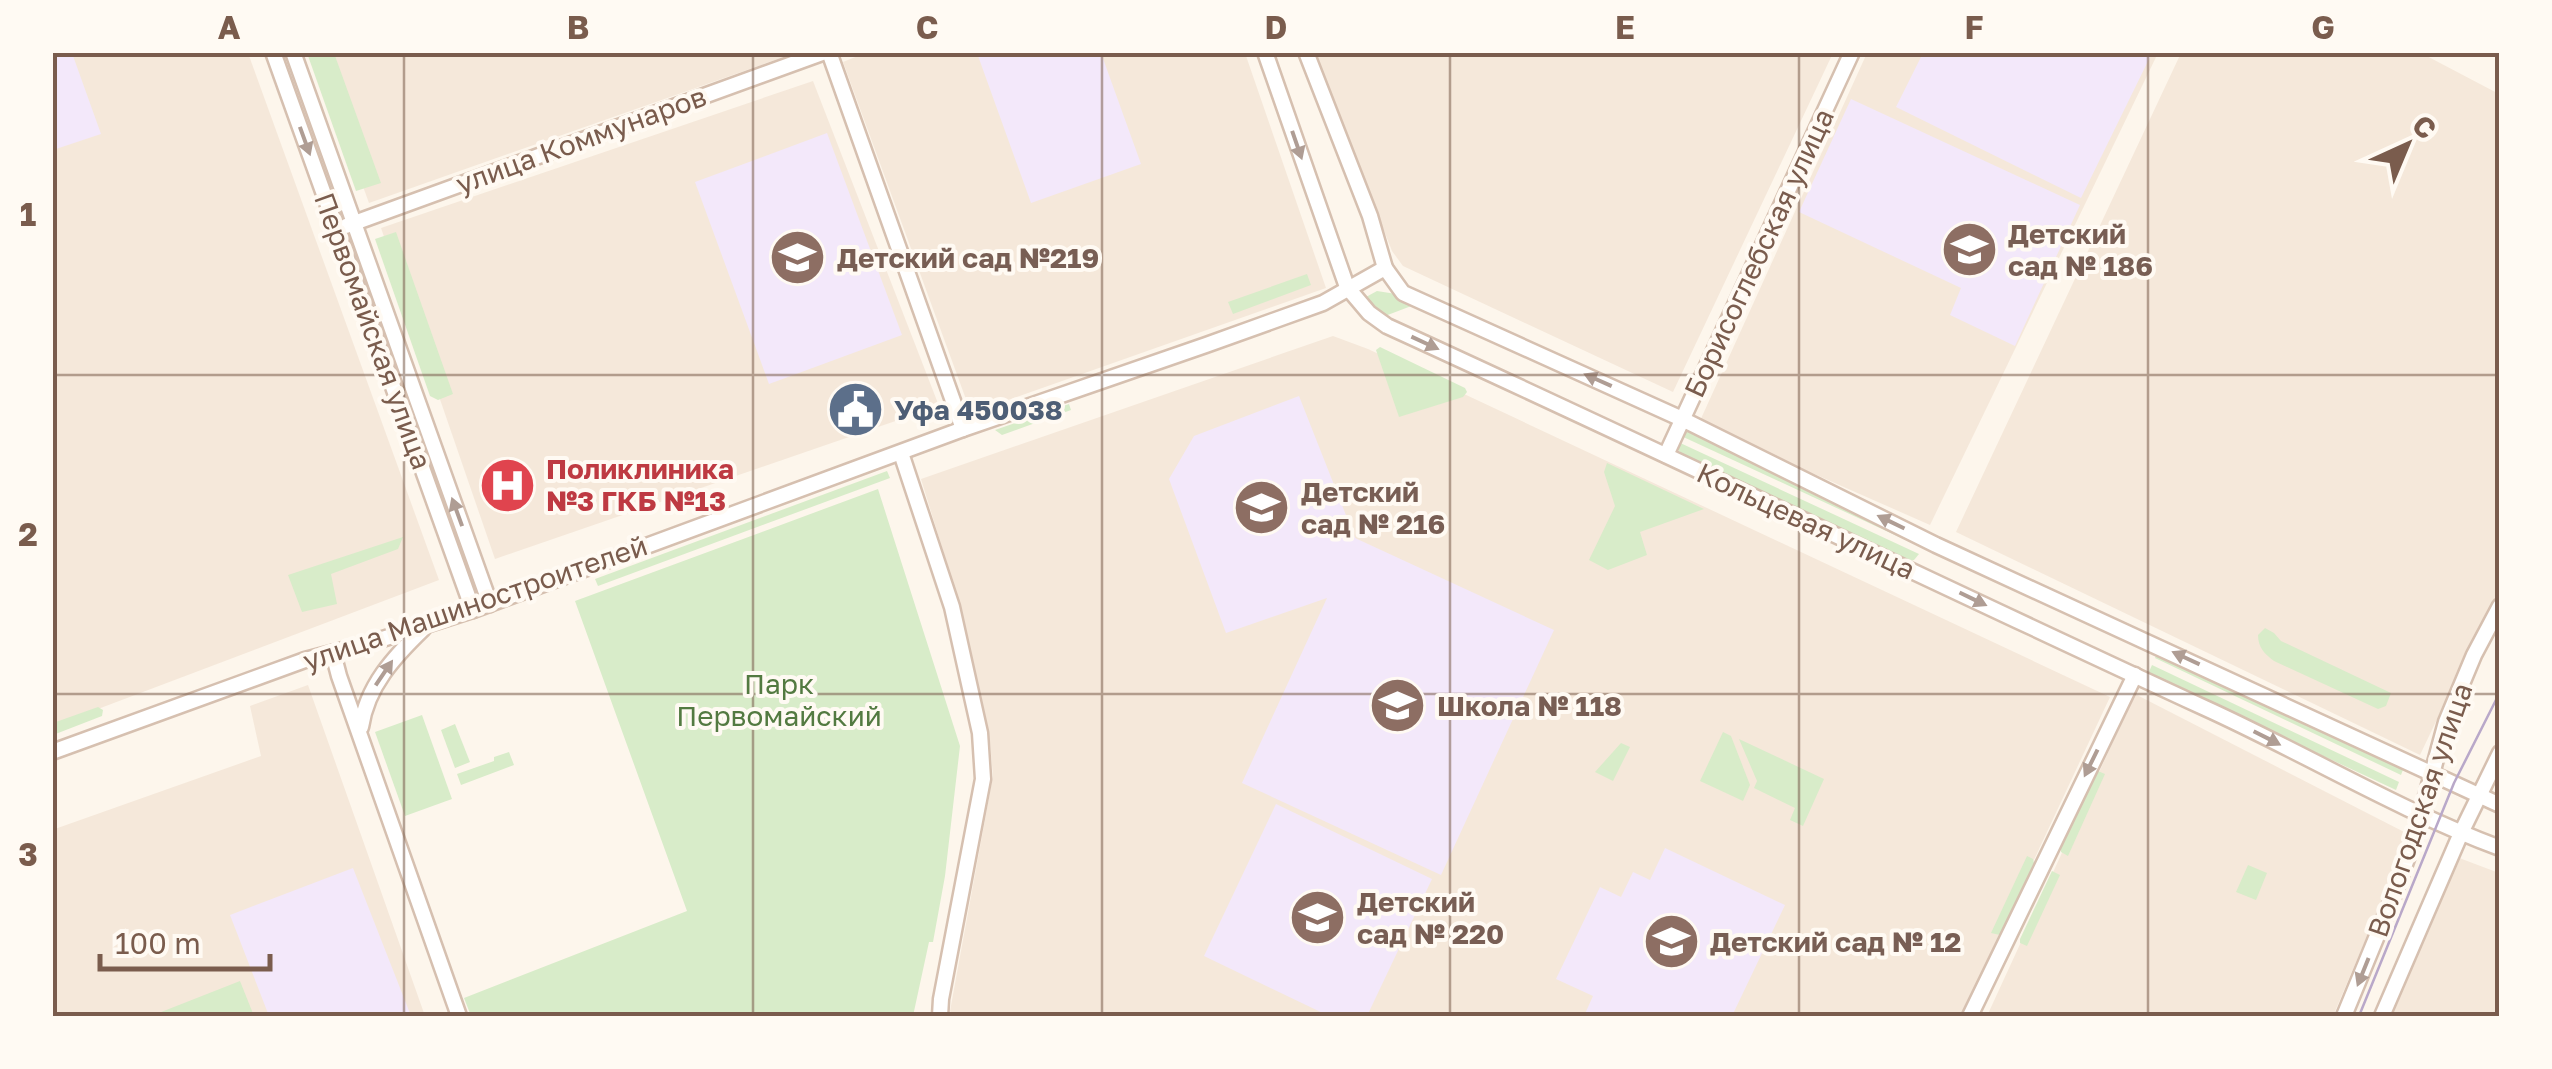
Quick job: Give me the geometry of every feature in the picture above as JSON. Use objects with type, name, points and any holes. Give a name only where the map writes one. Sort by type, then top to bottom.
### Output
[{"type":"main road","name":"Первомайская улица","points":[[274,52],[474,610]]},
{"type":"main road","name":"Первомайская улица","points":[[293,52],[490,604]]},
{"type":"main road","name":"улица Коммунаров","points":[[337,230],[827,52]]},
{"type":"main road","points":[[827,52],[964,429]]},
{"type":"main road","name":"Кольцевая улица","points":[[1265,52],[1347,287],[1368,313],[1387,326],[2211,710],[2421,815],[2500,848]]},
{"type":"main road","points":[[1306,52],[1370,216],[1385,268]]},
{"type":"main road","name":"Борисоглебская улица","points":[[1666,454],[1852,52]]},
{"type":"main road","name":"улица Машиностроителей","points":[[52,752],[305,660],[474,610],[964,429],[1292,314],[1385,268]]},
{"type":"main road","name":"Кольцевая улица","points":[[1385,268],[1404,293],[1682,418],[1936,544],[2500,804]]},
{"type":"main road","points":[[901,454],[952,607],[980,733],[982,779],[940,1016]]},
{"type":"main road","name":"Вологодская улица","points":[[2344,1016],[2394,897],[2446,722],[2474,654],[2500,606]]},
{"type":"main road","points":[[360,732],[363,710],[380,676],[426,625]]},
{"type":"main road","points":[[334,653],[459,1016]]},
{"type":"main road","points":[[1970,1016],[2135,676]]},
{"type":"main road","name":"Вологодская улица","points":[[2382,1016],[2460,833],[2500,754]]},
{"type":"shaded area","points":[[314,52],[795,53],[369,203]]},
{"type":"shaded area","points":[[868,52],[1245,53],[1326,288],[971,413],[843,62]]},
{"type":"shaded area","points":[[1923,52],[2152,53],[2081,198],[1896,107]]},
{"type":"shaded area","points":[[52,53],[72,53],[101,134],[53,150]]},
{"type":"shaded area","points":[[53,53],[248,53],[439,580],[53,726]]},
{"type":"shaded area","points":[[977,53],[1101,53],[1141,164],[1031,203]]},
{"type":"shaded area","points":[[1314,53],[1833,53],[1673,392],[1403,266],[1392,251]]},
{"type":"shaded area","points":[[1867,53],[2158,53],[1930,525],[1699,423]]},
{"type":"shaded area","points":[[2181,53],[2421,53],[2499,94],[2499,589],[2420,755],[1956,532]]},
{"type":"shaded area","points":[[813,81],[939,406],[495,559],[381,228]]},
{"type":"shaded area","name":"Детский сад № 186","points":[[1851,99],[2080,205],[2015,346],[1950,315],[1961,288],[1799,212]]},
{"type":"shaded area","name":"Детский сад №219","points":[[827,133],[902,335],[769,384],[695,182]]},
{"type":"shaded area","points":[[1333,336],[2110,697],[1961,1016],[954,1016],[950,1011],[993,776],[978,684],[921,479]]},
{"type":"shaded area","name":"Школа № 118","points":[[1299,396],[1355,538],[1554,630],[1441,875],[1242,783],[1327,598],[1226,633],[1169,479],[1194,436]]},
{"type":"shaded area","points":[[308,685],[425,1016],[53,1016],[52,830],[261,756],[250,706]]},
{"type":"shaded area","points":[[2135,694],[2410,835],[2333,1016],[1987,1016]]},
{"type":"shaded area","name":"Детский сад № 220","points":[[1276,804],[1432,879],[1367,1016],[1329,1016],[1204,956]]},
{"type":"shaded area","name":"Детский сад № 12","points":[[1665,848],[1785,905],[1732,1016],[1584,1016],[1593,996],[1556,979],[1600,887],[1621,897],[1633,872],[1650,880]]},
{"type":"shaded area","points":[[2454,856],[2499,873],[2499,1016],[2388,1016]]},
{"type":"shaded area","points":[[353,868],[411,1016],[269,1016],[230,915]]},
{"type":"green space","points":[[307,53],[334,53],[381,183],[356,191]]},
{"type":"green space","points":[[396,232],[453,394],[438,400],[430,396],[375,239]]},
{"type":"green space","points":[[1307,274],[1311,285],[1233,314],[1228,302]]},
{"type":"green space","points":[[1377,291],[1396,294],[1414,305],[1385,316],[1366,297]]},
{"type":"green space","points":[[1380,347],[1467,392],[1463,397],[1399,417],[1376,350]]},
{"type":"green space","points":[[1069,404],[1071,410],[1002,435],[995,430]]},
{"type":"green space","points":[[1684,431],[1919,539],[1923,548],[1679,435]]},
{"type":"green space","points":[[1676,441],[1919,554],[1910,561],[1681,453]]},
{"type":"green space","points":[[1607,463],[1704,509],[1640,532],[1647,555],[1608,570],[1589,560],[1615,506],[1604,472]]},
{"type":"green space","points":[[887,471],[890,478],[598,586],[595,579]]},
{"type":"green space","name":"Парк Первомайский","points":[[878,489],[960,746],[945,876],[933,942],[929,942],[913,1016],[471,1016],[464,998],[687,911],[575,601]]},
{"type":"green space","points":[[403,537],[398,549],[331,574],[337,604],[302,612],[288,575]]},
{"type":"green space","points":[[2265,628],[2281,641],[2391,693],[2386,706],[2378,709],[2274,661],[2259,644],[2258,635]]},
{"type":"green space","points":[[2158,651],[2404,767],[2401,775],[2155,658]]},
{"type":"green space","points":[[2152,665],[2399,782],[2396,790],[2148,674]]},
{"type":"green space","points":[[98,707],[103,710],[102,716],[53,735],[53,723]]},
{"type":"green space","points":[[422,715],[452,799],[405,816],[375,732]]},
{"type":"green space","points":[[455,724],[470,762],[455,768],[441,730]]},
{"type":"green space","points":[[1723,732],[1731,736],[1750,785],[1743,801],[1700,781]]},
{"type":"green space","points":[[1739,739],[1824,779],[1803,826],[1790,820],[1795,808],[1754,788],[1757,781]]},
{"type":"green space","points":[[1621,743],[1630,747],[1613,781],[1595,772]]},
{"type":"green space","points":[[509,752],[514,765],[461,785],[457,774]]},
{"type":"green space","points":[[2098,771],[2105,774],[2068,856],[2061,848]]},
{"type":"green space","points":[[2027,856],[2034,863],[2000,935],[1991,933]]},
{"type":"green space","points":[[2248,865],[2267,873],[2256,900],[2236,892]]},
{"type":"green space","points":[[2052,871],[2060,875],[2027,946],[2020,939]]},
{"type":"green space","points":[[240,981],[254,1016],[151,1016]]},
{"type":"tram line","points":[[2359,1016],[2454,783],[2500,692]]},
{"type":"place","name":"Детский сад № 186","points":[[1969,250]]},
{"type":"place","name":"Детский сад №219","points":[[798,258]]},
{"type":"place","name":"Уфа 450038","points":[[855,410]]},
{"type":"place","name":"Поликлиника №3 ГКБ №13","points":[[507,485]]},
{"type":"place","name":"Детский сад № 216","points":[[1262,508]]},
{"type":"place","name":"Школа № 118","points":[[1398,706]]},
{"type":"place","name":"Детский сад № 220","points":[[1318,918]]},
{"type":"place","name":"Детский сад № 12","points":[[1671,942]]}]
